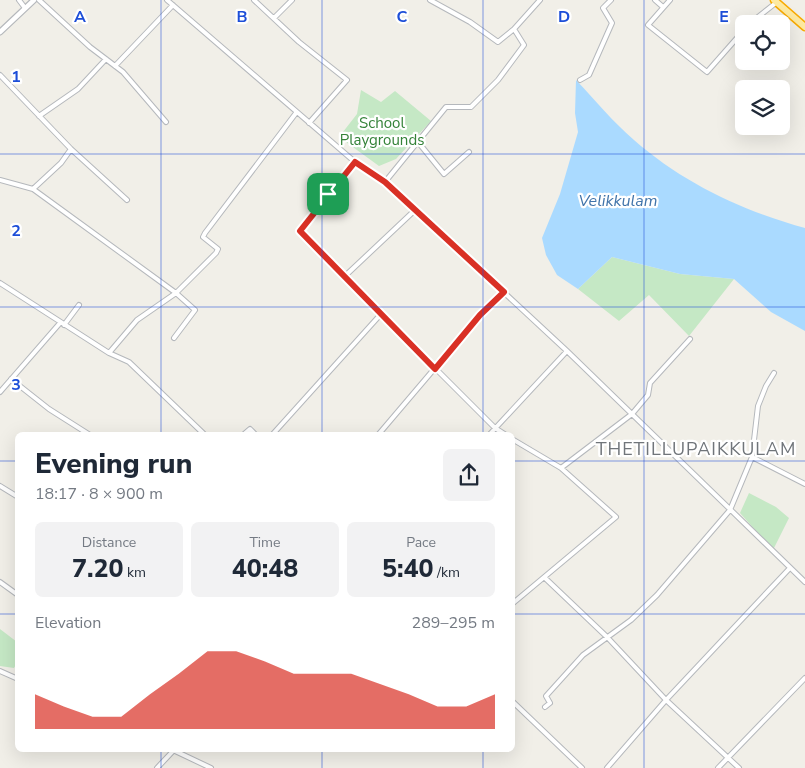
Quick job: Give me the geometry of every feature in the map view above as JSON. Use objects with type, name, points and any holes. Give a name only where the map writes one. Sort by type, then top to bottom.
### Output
[{"type":"highway","points":[[776,1],[805,27]]},
{"type":"street","points":[[19,0],[25,8]]},
{"type":"street","points":[[0,32],[34,0]]},
{"type":"street","points":[[40,0],[115,66],[166,122]]},
{"type":"street","points":[[167,0],[296,113],[355,162],[385,182],[414,211],[567,351],[805,582]]},
{"type":"street","points":[[254,0],[299,42],[347,80],[309,123]]},
{"type":"street","points":[[274,18],[292,0]]},
{"type":"street","points":[[430,0],[470,22],[498,42],[514,29],[540,0]]},
{"type":"street","points":[[580,80],[589,75],[612,23],[603,8],[611,0]]},
{"type":"street","points":[[655,0],[663,7]]},
{"type":"street","points":[[670,0],[648,25],[707,72],[735,40]]},
{"type":"street","points":[[760,15],[776,1]]},
{"type":"street","points":[[115,66],[173,5]]},
{"type":"street","points":[[385,182],[446,107],[471,107],[498,80],[524,45],[514,29]]},
{"type":"street","points":[[39,116],[78,88],[106,60]]},
{"type":"street","points":[[0,75],[71,149],[127,200]]},
{"type":"street","points":[[109,353],[137,320],[176,293],[216,253],[218,249],[205,241],[203,237],[205,233],[296,113]]},
{"type":"street","points":[[418,142],[444,174],[469,152]]},
{"type":"street","points":[[33,189],[61,163],[71,149]]},
{"type":"street","points":[[355,162],[300,231],[435,369],[501,432]]},
{"type":"street","points":[[0,180],[33,189],[176,293],[195,310],[174,338]]},
{"type":"street","points":[[345,276],[414,211]]},
{"type":"street","points":[[0,283],[109,353],[129,362],[202,432]]},
{"type":"street","points":[[381,432],[480,315],[504,292]]},
{"type":"street","points":[[0,392],[79,305]]},
{"type":"street","points":[[275,432],[381,314]]},
{"type":"street","points":[[561,468],[632,414],[648,395],[650,383],[690,339]]},
{"type":"street","points":[[492,432],[567,351]]},
{"type":"street","points":[[545,707],[550,703],[546,696],[561,678],[583,655],[631,620],[657,595],[730,510],[752,457],[758,406],[774,374]]},
{"type":"street","points":[[11,379],[49,408],[85,432]]},
{"type":"street","points":[[515,441],[561,468],[616,517],[515,602]]},
{"type":"street","points":[[752,457],[805,484]]},
{"type":"street","points":[[0,486],[15,495]]},
{"type":"street","points":[[607,768],[666,700],[789,568]]},
{"type":"street","points":[[545,578],[607,637],[666,700],[739,768]]},
{"type":"street","points":[[0,582],[15,593]]},
{"type":"street","points":[[0,671],[15,678]]},
{"type":"street","points":[[718,768],[805,678]]},
{"type":"street","points":[[515,704],[582,768]]},
{"type":"street","points":[[157,768],[171,752]]},
{"type":"street","points":[[177,752],[211,768]]},
{"type":"green space","name":"School Playgrounds","points":[[361,90],[381,102],[395,91],[431,121],[396,159],[379,166],[339,137],[357,114]]},
{"type":"green space","points":[[612,257],[680,274],[734,279],[689,336],[649,295],[619,321],[578,289]]},
{"type":"green space","points":[[749,493],[776,507],[789,518],[773,550],[740,513]]},
{"type":"green space","points":[[0,629],[15,640],[15,666],[14,668],[0,666]]},
{"type":"water","name":"Velikkulam","points":[[576,80],[626,133],[673,170],[737,204],[805,228],[805,331],[771,312],[734,279],[680,274],[612,257],[578,289],[557,275],[546,255],[542,238],[560,194],[578,132],[575,113]]},
{"type":"district","name":"THETILLUPAIKKULAM","points":[[696,449]]},
{"type":"route","points":[[355,162],[385,182],[414,211],[504,292],[480,315],[435,369],[300,231],[328,194],[355,162]]}]
